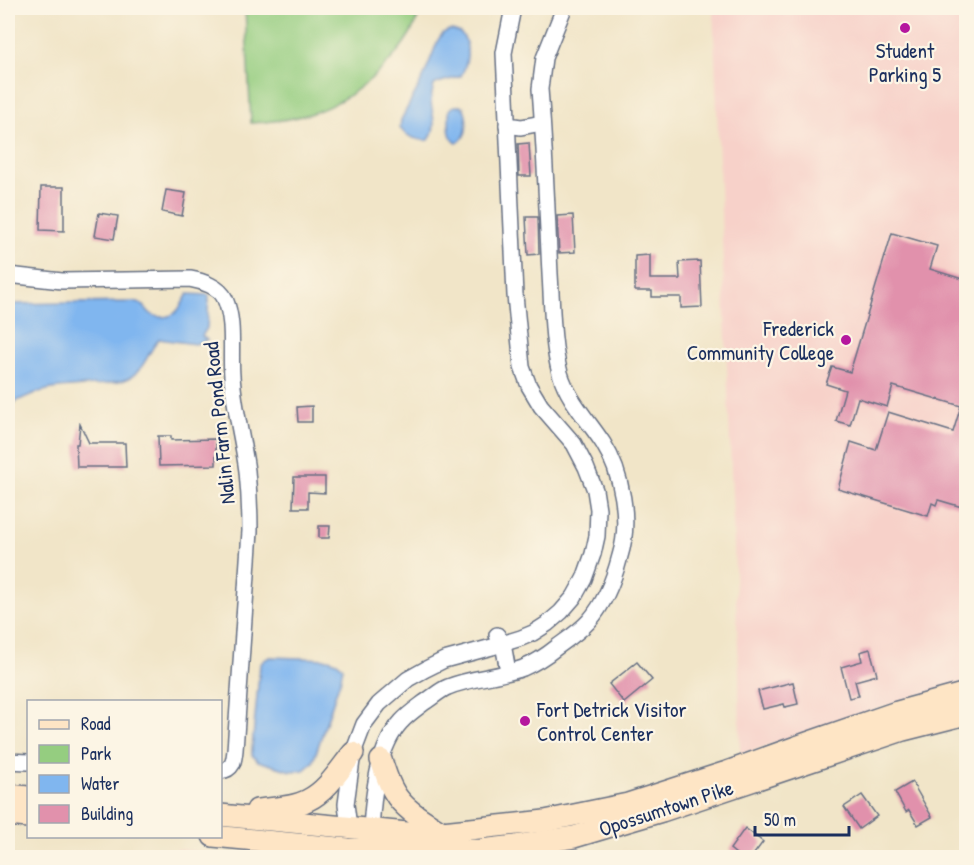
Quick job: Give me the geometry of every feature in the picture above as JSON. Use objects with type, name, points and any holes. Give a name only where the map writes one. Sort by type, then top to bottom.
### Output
[{"type":"main road","name":"Opossumtown Pike","points":[[221,838],[348,853],[407,833],[442,832],[545,821],[628,804],[897,712],[966,693]]},
{"type":"main road","name":"Opossumtown Pike","points":[[222,815],[349,827],[371,846],[417,851],[481,850],[516,846],[574,837],[662,811],[903,730],[966,714]]},
{"type":"main road","points":[[222,815],[306,801],[316,796],[327,785],[353,753]]},
{"type":"main road","points":[[381,760],[393,792],[400,802],[442,832]]},
{"type":"main road","points":[[8,795],[27,797]]},
{"type":"main road","points":[[8,815],[27,818]]},
{"type":"main road","points":[[348,853],[349,827]]},
{"type":"street","points":[[349,827],[346,804],[353,753],[364,724],[379,704],[408,679],[444,660],[500,639],[533,633],[547,624],[574,597],[584,579],[597,536],[598,509],[595,490],[586,467],[573,444],[541,406],[529,386],[522,367],[515,295],[504,53],[513,8]]},
{"type":"street","points":[[371,846],[373,795],[381,760],[399,724],[412,711],[446,687],[523,668],[544,657],[575,634],[589,621],[602,603],[614,577],[621,553],[625,525],[624,507],[612,460],[570,398],[557,359],[551,295],[540,88],[544,58],[564,8]]},
{"type":"street","points":[[507,125],[521,127],[542,123]]},
{"type":"street","name":"Nalin Farm Pond Road","points":[[8,275],[62,281],[190,279],[202,281],[224,297],[230,319],[232,378],[250,500],[249,548],[235,750],[226,768]]},
{"type":"street","points":[[500,639],[508,671]]},
{"type":"street","points":[[8,761],[27,762]]},
{"type":"shaded area","name":"Frederick Community College","points":[[713,8],[966,8],[966,682],[740,755],[739,673]]},
{"type":"shaded area","points":[[177,849],[249,857],[176,857]]},
{"type":"green space","points":[[245,8],[421,8],[404,43],[391,59],[360,88],[324,109],[306,115],[279,121],[251,123]]},
{"type":"water","points":[[449,30],[457,31],[465,41],[467,55],[464,70],[461,76],[434,85],[431,99],[434,125],[432,135],[429,140],[417,139],[409,136],[400,128],[401,120],[424,76],[438,40],[443,33]]},
{"type":"water","points":[[456,106],[464,108],[467,123],[464,137],[457,143],[451,137],[449,124],[449,110]]},
{"type":"water","points":[[188,294],[209,295],[207,328],[202,336],[207,340],[195,344],[159,339],[140,369],[131,377],[114,383],[47,390],[27,396],[8,406],[8,304],[135,302],[143,305],[153,315],[164,317],[177,311]]},
{"type":"water","points":[[270,657],[329,659],[343,667],[313,762],[304,770],[291,771],[258,761],[252,755],[260,665]]},
{"type":"building","points":[[529,143],[531,176],[519,176],[518,144]]},
{"type":"building","points":[[41,187],[64,187],[64,231],[40,230]]},
{"type":"building","points":[[166,190],[186,193],[182,216],[162,212]]},
{"type":"building","points":[[99,213],[118,216],[114,239],[95,236]]},
{"type":"building","points":[[573,215],[575,252],[559,253],[557,216]]},
{"type":"building","points":[[526,217],[538,217],[539,254],[528,255]]},
{"type":"building","points":[[892,233],[937,246],[930,269],[966,280],[966,494],[962,507],[938,500],[936,505],[932,503],[928,516],[838,489],[851,442],[876,450],[888,412],[953,432],[961,406],[893,386],[887,407],[858,398],[850,425],[836,421],[845,390],[826,384],[832,367],[850,372]]},
{"type":"building","points":[[650,255],[650,279],[680,279],[679,262],[700,261],[702,307],[681,308],[681,297],[652,297],[652,291],[635,291],[635,256]]},
{"type":"building","points":[[312,406],[312,422],[298,422],[297,407]]},
{"type":"building","points":[[80,424],[89,443],[125,443],[126,467],[77,467],[76,444],[78,444]]},
{"type":"building","points":[[158,436],[171,436],[171,440],[216,439],[216,465],[159,466]]},
{"type":"building","points":[[294,477],[325,477],[325,493],[308,492],[308,508],[293,508]]},
{"type":"building","points":[[319,526],[330,526],[329,538],[319,538]]},
{"type":"building","points":[[870,649],[877,675],[855,681],[859,696],[849,698],[841,667],[862,661],[860,652]]},
{"type":"building","points":[[637,662],[652,680],[624,703],[609,684]]},
{"type":"building","points":[[793,682],[798,704],[785,707],[784,704],[763,709],[758,691]]},
{"type":"building","points":[[912,782],[932,817],[918,825],[909,810],[906,812],[895,792]]},
{"type":"building","points":[[862,795],[877,816],[859,829],[844,807]]},
{"type":"building","points":[[745,828],[763,842],[751,858],[741,858],[730,849]]},
{"type":"place","name":"Student Parking 5","points":[[905,28]]},
{"type":"place","name":"Frederick Community College","points":[[846,340]]},
{"type":"place","name":"Fort Detrick Visitor Control Center","points":[[525,721]]}]
